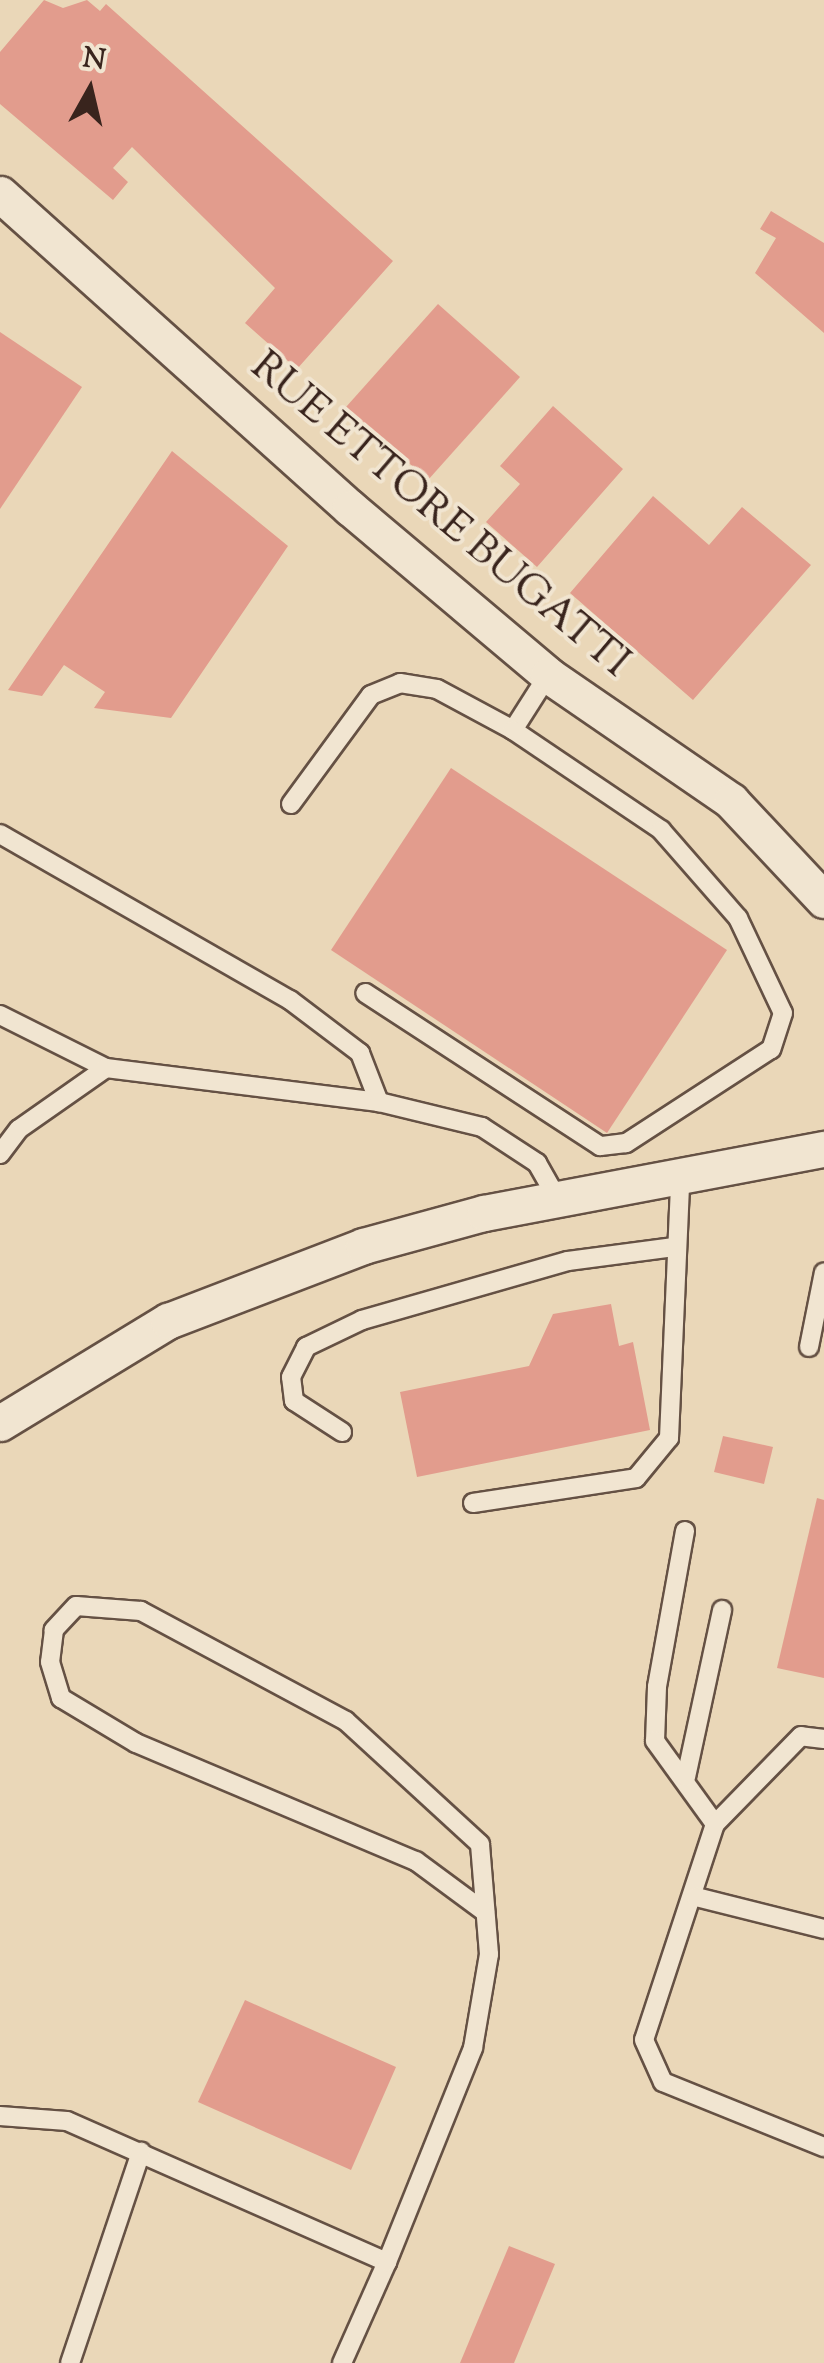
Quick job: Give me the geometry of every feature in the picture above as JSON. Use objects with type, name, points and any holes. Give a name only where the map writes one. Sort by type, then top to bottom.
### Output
[{"type":"street","name":"RUE ETTORE BUGATTI","points":[[0,194],[350,508],[548,674],[731,801],[824,900]]},
{"type":"street","points":[[0,1423],[168,1321],[363,1246],[558,1200],[680,1182],[824,1149]]},
{"type":"lane","points":[[513,730],[548,674]]},
{"type":"lane","points":[[292,804],[370,696],[400,682],[437,689],[513,730],[661,830],[738,918],[783,1013],[771,1049],[626,1143],[600,1146],[365,993]]},
{"type":"lane","points":[[0,834],[290,1000],[360,1053],[379,1102]]},
{"type":"lane","points":[[0,1015],[106,1068],[379,1102],[482,1127],[537,1163],[558,1200]]},
{"type":"lane","points":[[0,1154],[18,1129],[106,1068]]},
{"type":"lane","points":[[474,1503],[636,1478],[669,1438],[674,1247],[680,1182]]},
{"type":"lane","points":[[342,1432],[294,1401],[291,1377],[306,1346],[362,1320],[568,1261],[674,1247]]},
{"type":"lane","points":[[808,1347],[824,1272]]},
{"type":"lane","points":[[685,1531],[657,1687],[656,1741],[686,1776],[715,1824]]},
{"type":"lane","points":[[342,2363],[388,2262],[473,2048],[489,1954],[486,1912],[480,1844],[346,1722],[142,1611],[76,1606],[54,1630],[50,1662],[61,1698],[136,1743],[416,1862],[486,1912]]},
{"type":"lane","points":[[686,1776],[722,1610]]},
{"type":"lane","points":[[824,1738],[801,1736],[715,1824],[696,1897],[644,2040],[663,2082],[824,2147]]},
{"type":"lane","points":[[696,1897],[824,1929]]},
{"type":"lane","points":[[0,2116],[68,2121],[388,2262]]},
{"type":"lane","points":[[70,2363],[141,2152]]},
{"type":"building","points":[[44,0],[63,8],[87,0],[100,11],[106,4],[393,261],[297,369],[245,323],[275,288],[132,147],[113,168],[128,182],[113,200],[0,104],[0,52]]},
{"type":"building","points":[[771,211],[824,243],[824,333],[755,273],[776,238],[760,229]]},
{"type":"building","points":[[438,304],[520,377],[428,480],[346,407]]},
{"type":"building","points":[[0,332],[82,387],[0,509]]},
{"type":"building","points":[[553,406],[623,469],[537,567],[486,522],[520,484],[500,466]]},
{"type":"building","points":[[172,451],[288,546],[171,718],[94,708],[105,692],[64,665],[42,696],[8,690]]},
{"type":"building","points":[[653,496],[709,545],[742,507],[811,565],[693,700],[570,593]]},
{"type":"building","points":[[451,768],[727,950],[607,1133],[331,950]]},
{"type":"building","points":[[611,1304],[619,1346],[633,1342],[650,1430],[417,1477],[400,1392],[529,1366],[553,1314]]},
{"type":"building","points":[[723,1436],[773,1447],[764,1484],[714,1472]]},
{"type":"building","points":[[817,1498],[824,1500],[824,1678],[777,1668]]},
{"type":"building","points":[[245,2000],[396,2067],[351,2170],[198,2102]]},
{"type":"building","points":[[509,2246],[555,2264],[514,2363],[460,2363]]}]
